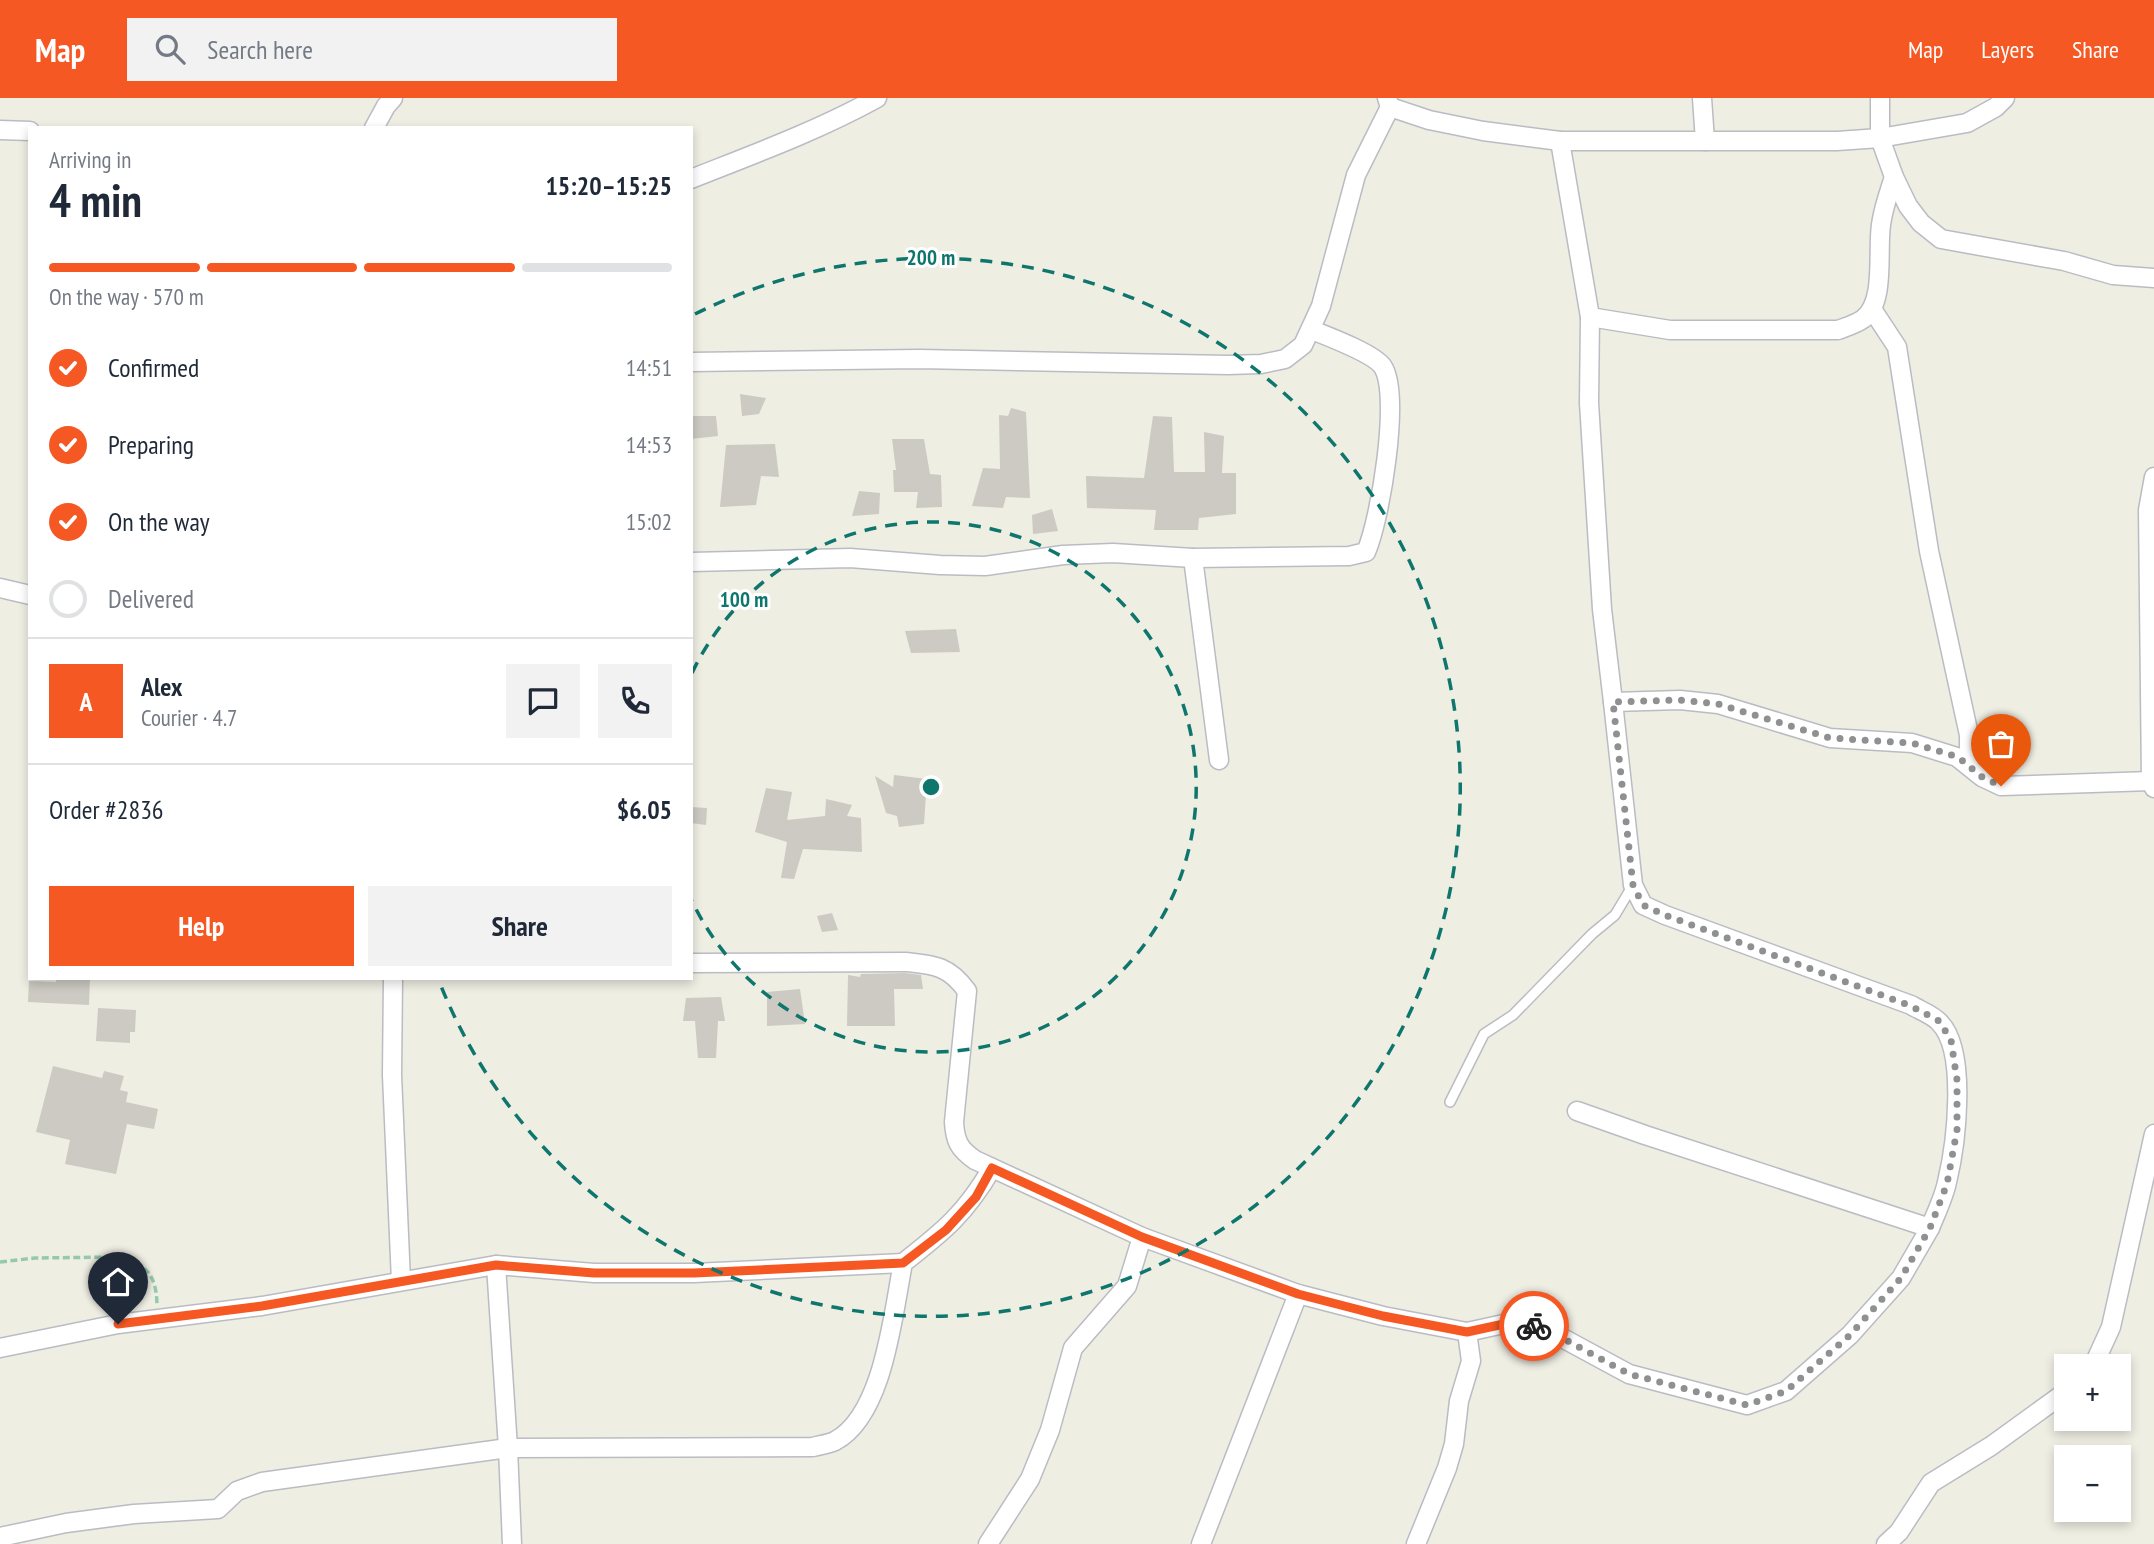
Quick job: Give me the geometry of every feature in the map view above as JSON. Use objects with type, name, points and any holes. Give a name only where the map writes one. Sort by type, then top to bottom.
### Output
[{"type":"street","points":[[375,126],[393,98]]},
{"type":"street","points":[[693,177],[805,134],[877,98]]},
{"type":"street","points":[[1702,98],[1705,141]]},
{"type":"street","points":[[1880,98],[1880,138],[1894,177],[1908,206],[1921,223],[1941,239],[2064,261],[2113,275],[2154,278]]},
{"type":"street","points":[[693,362],[919,359],[1261,364],[1285,359],[1303,345],[1312,330],[1321,306],[1356,175],[1389,102],[1442,123],[1560,141],[1837,141],[1880,138],[1967,123],[1996,107],[2005,98]]},
{"type":"street","points":[[0,130],[28,131]]},
{"type":"street","points":[[693,963],[906,962],[936,965],[957,976],[967,991],[954,1122],[955,1138],[963,1152],[1142,1237],[1298,1294],[1383,1316],[1467,1332],[1513,1322],[1544,1328],[1629,1374],[1747,1405],[1786,1391],[1850,1335],[1901,1278],[1930,1228],[1947,1184],[1957,1130],[1957,1080],[1951,1040],[1939,1021],[1911,1006],[1643,905],[1633,885],[1602,609],[1589,403],[1590,317],[1560,141]]},
{"type":"street","points":[[1590,317],[1670,330],[1838,330],[1865,318],[1872,309],[1878,290],[1881,224],[1894,177]]},
{"type":"street","points":[[1872,309],[1897,347],[1928,551],[1969,735],[1969,766]]},
{"type":"street","points":[[693,562],[850,558],[985,566],[1063,555],[1113,553],[1193,558],[1349,556],[1366,552],[1373,537],[1388,450],[1389,385],[1382,365],[1358,350],[1312,330]]},
{"type":"street","points":[[1613,702],[1680,700],[1718,704],[1830,738],[1912,743],[1958,757],[1982,777],[2001,786],[2153,785],[2151,510],[2154,477]]},
{"type":"street","points":[[1193,558],[1219,760]]},
{"type":"street","points":[[0,589],[28,594]]},
{"type":"street","points":[[393,980],[392,1075],[401,1281]]},
{"type":"street","points":[[1577,1111],[1930,1228]]},
{"type":"street","points":[[2099,1354],[2111,1327],[2154,1134]]},
{"type":"street","points":[[0,1348],[96,1328],[262,1306],[496,1265],[594,1273],[694,1273],[903,1263],[946,1230],[976,1197],[992,1168]]},
{"type":"street","points":[[988,1544],[1030,1479],[1050,1430],[1073,1348],[1127,1286],[1142,1237]]},
{"type":"street","points":[[0,1537],[66,1523],[134,1514],[218,1509],[237,1491],[262,1482],[508,1448],[813,1447],[835,1441],[860,1418],[882,1372],[903,1263]]},
{"type":"street","points":[[496,1265],[512,1544]]},
{"type":"street","points":[[1201,1544],[1298,1294]]},
{"type":"street","points":[[1416,1544],[1454,1444],[1459,1401],[1471,1361],[1467,1332]]},
{"type":"street","points":[[1886,1544],[1899,1532],[1931,1483],[1991,1446],[2054,1400]]},
{"type":"lane","points":[[1450,1102],[1484,1034],[1513,1015],[1592,934],[1615,915],[1633,885]]},
{"type":"path","points":[[0,1262],[110,1256],[134,1261],[150,1273],[156,1288],[157,1320]]},
{"type":"building","points":[[740,394],[766,398],[759,414],[742,416]]},
{"type":"building","points":[[1011,408],[1026,412],[1030,498],[1006,497],[1003,508],[972,506],[983,468],[1000,469],[999,415],[1008,416]]},
{"type":"building","points":[[693,416],[716,416],[718,436],[693,439]]},
{"type":"building","points":[[1153,416],[1172,417],[1174,472],[1205,472],[1204,432],[1224,436],[1222,473],[1236,473],[1236,514],[1199,518],[1198,530],[1154,530],[1156,510],[1087,508],[1086,476],[1144,478]]},
{"type":"building","points":[[892,439],[924,439],[930,474],[941,475],[942,507],[916,508],[918,492],[894,492],[893,470],[896,470]]},
{"type":"building","points":[[775,444],[779,477],[761,476],[756,505],[720,507],[726,445]]},
{"type":"building","points":[[859,491],[880,493],[879,514],[852,516]]},
{"type":"building","points":[[1052,509],[1058,531],[1033,534],[1032,515]]},
{"type":"building","points":[[956,629],[960,652],[911,653],[905,631]]},
{"type":"building","points":[[894,775],[927,779],[924,824],[899,827],[897,816],[886,813],[875,776],[893,787]]},
{"type":"building","points":[[766,788],[792,792],[787,820],[825,816],[826,799],[852,805],[847,816],[861,818],[862,852],[803,849],[794,879],[781,878],[787,842],[755,832]]},
{"type":"building","points":[[693,807],[707,808],[706,825],[693,823]]},
{"type":"building","points":[[832,913],[838,930],[822,932],[817,916]]},
{"type":"building","points":[[861,974],[921,975],[923,989],[894,989],[895,1026],[847,1026],[848,975],[860,977]]},
{"type":"building","points":[[90,980],[89,1005],[28,1002],[29,981]]},
{"type":"building","points":[[800,989],[805,1024],[767,1026],[767,992]]},
{"type":"building","points":[[721,997],[725,1021],[718,1021],[716,1058],[698,1058],[695,1021],[683,1021],[686,998]]},
{"type":"building","points":[[98,1008],[136,1010],[135,1032],[130,1032],[130,1043],[96,1041]]},
{"type":"building","points":[[53,1066],[102,1078],[104,1071],[124,1076],[120,1090],[128,1092],[126,1102],[158,1109],[154,1129],[127,1124],[116,1174],[65,1164],[70,1140],[36,1132]]},
{"type":"way so far","points":[[1534,1326],[1544,1328],[1629,1374],[1747,1405],[1786,1391],[1850,1335],[1901,1278],[1930,1228],[1947,1184],[1957,1130],[1957,1080],[1951,1040],[1939,1021],[1911,1006],[1643,905],[1633,885],[1613,702],[1680,700],[1718,704],[1830,738],[1912,743],[1958,757],[1982,777],[2001,786]]},
{"type":"route","points":[[118,1324],[262,1306],[496,1265],[594,1273],[694,1273],[903,1263],[946,1230],[976,1197],[992,1168],[1142,1237],[1298,1294],[1383,1316],[1467,1332],[1513,1322],[1534,1326]]}]
